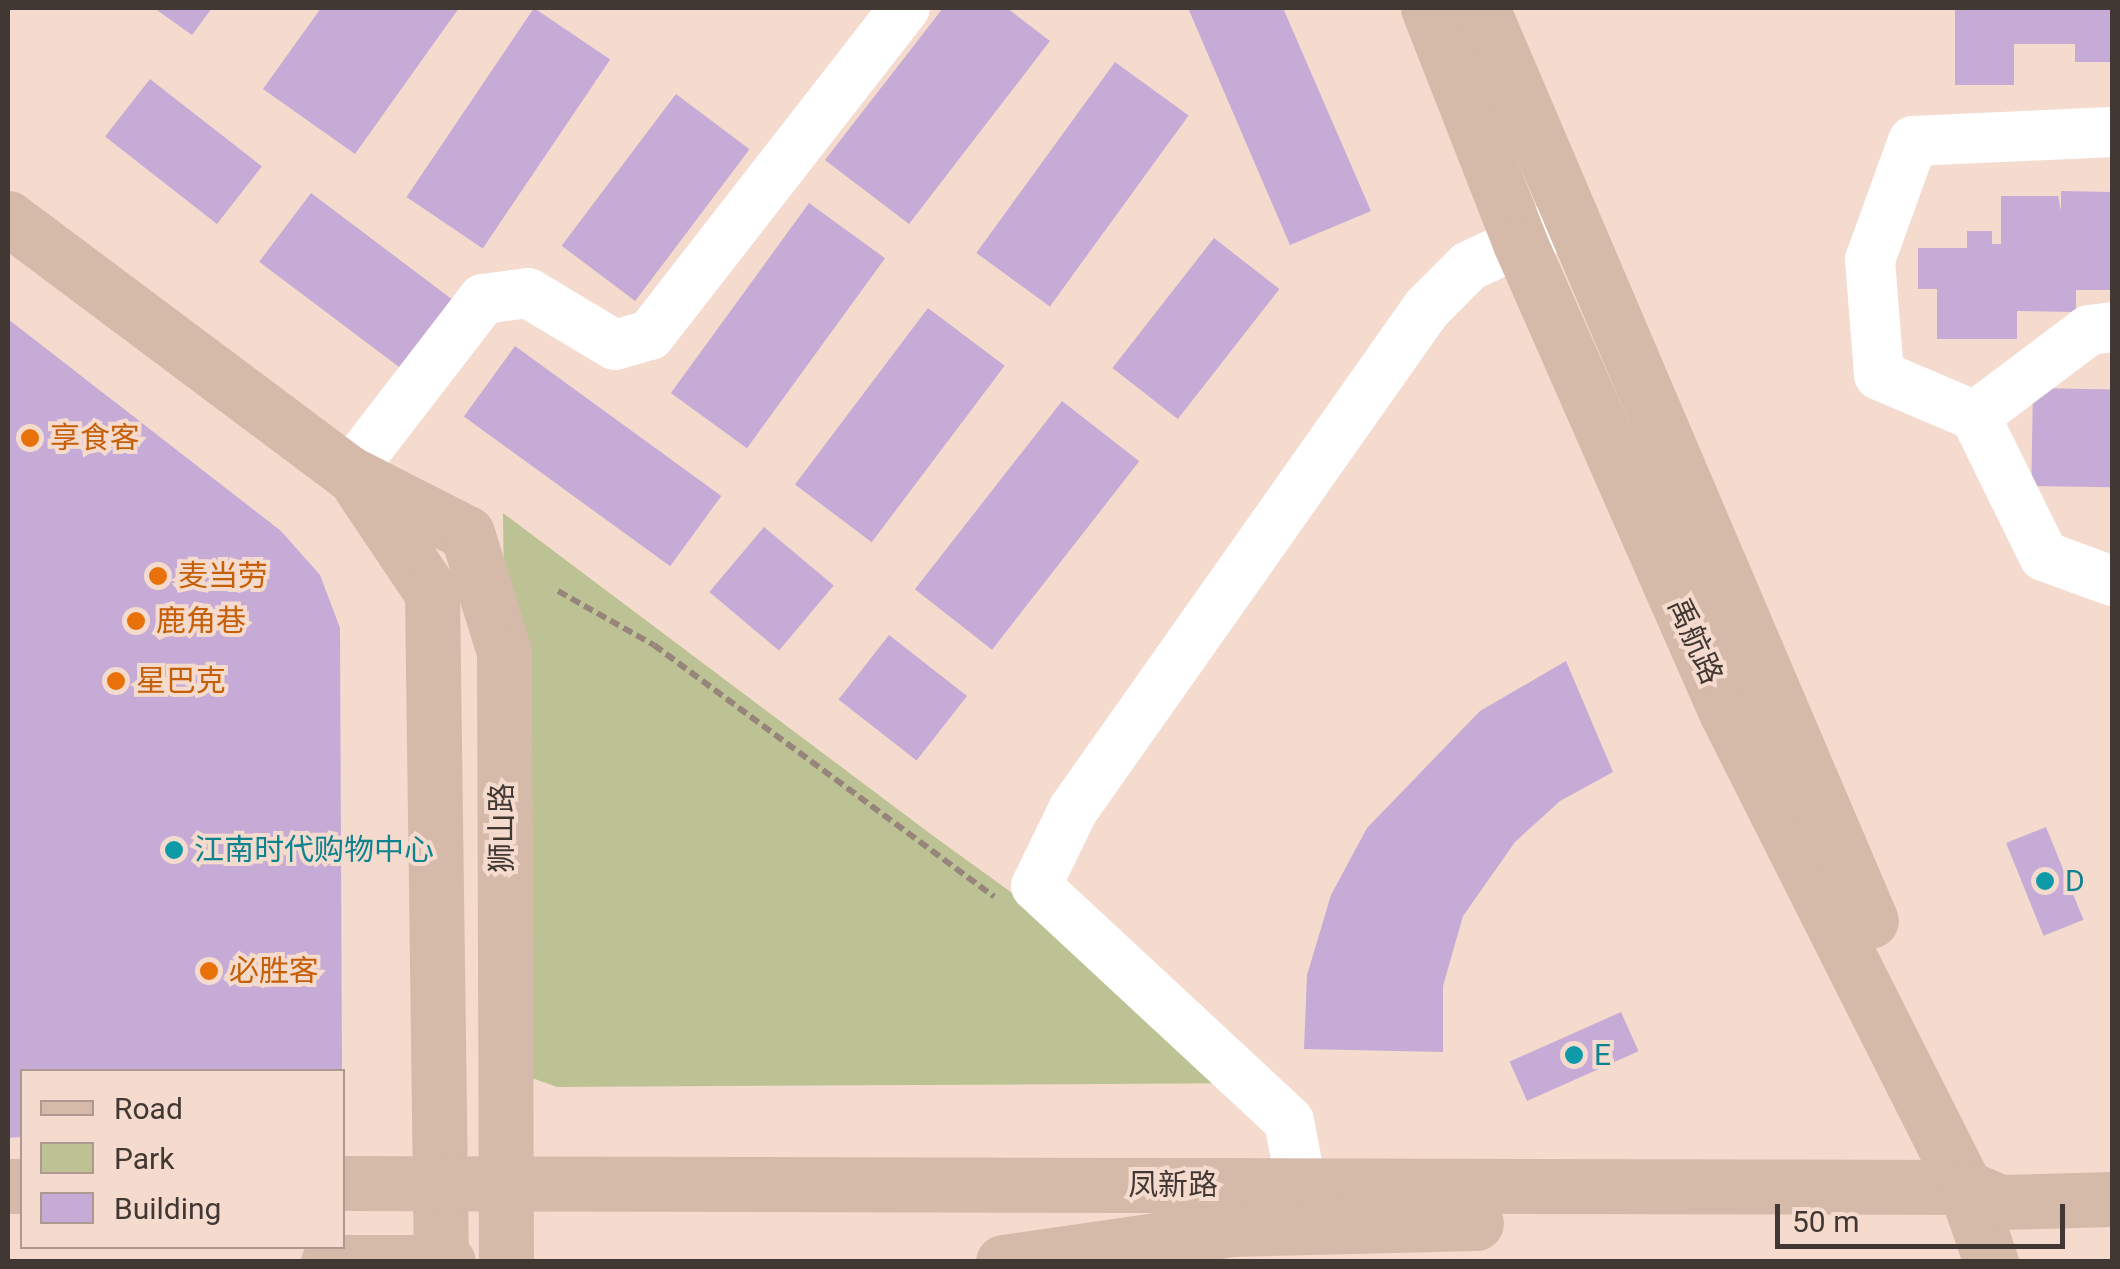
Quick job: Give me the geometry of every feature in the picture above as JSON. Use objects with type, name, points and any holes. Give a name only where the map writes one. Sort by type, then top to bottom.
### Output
[{"type":"main road","name":"禹航路","points":[[1428,8],[1520,243],[1726,712],[1983,1217],[2024,1262]]},
{"type":"main road","name":"禹航路","points":[[1482,8],[1983,1217]]},
{"type":"main road","name":"狮山路","points":[[8,218],[348,473],[467,533],[504,652],[506,1262]]},
{"type":"main road","name":"狮山路","points":[[348,473],[394,525],[432,593],[439,1183],[444,1261]]},
{"type":"main road","name":"凤新路","points":[[345,1182],[1302,1184],[1983,1217]]},
{"type":"main road","name":"凤新路","points":[[1003,1262],[1230,1229],[1983,1217],[2112,1199]]},
{"type":"main road","points":[[328,1262],[444,1261]]},
{"type":"street","points":[[348,473],[483,299],[528,293],[615,345],[650,335],[904,8]]},
{"type":"street","points":[[2112,132],[1913,141],[1870,260],[1879,374],[1975,416],[2044,556],[2112,581]]},
{"type":"street","points":[[1302,1184],[1289,1121],[1036,886],[1073,810],[1427,308],[1469,266],[1568,220]]},
{"type":"street","points":[[1975,416],[2089,330],[2112,328]]},
{"type":"path","points":[[558,591],[654,645],[950,862]]},
{"type":"green space","points":[[503,513],[932,835],[1274,1083],[557,1087],[510,1070]]},
{"type":"building","points":[[154,8],[212,8],[192,35]]},
{"type":"building","points":[[321,8],[459,8],[355,154],[263,89]]},
{"type":"building","points":[[534,8],[610,59],[483,248],[407,197]]},
{"type":"building","points":[[943,8],[1007,8],[1050,41],[909,224],[825,160]]},
{"type":"building","points":[[1188,8],[1283,8],[1371,211],[1290,245]]},
{"type":"building","points":[[1955,8],[2112,8],[2112,62],[2075,62],[2075,44],[2014,44],[2014,85],[1955,85]]},
{"type":"building","points":[[1115,62],[1189,115],[1050,306],[976,253]]},
{"type":"building","points":[[150,79],[262,166],[217,224],[105,137]]},
{"type":"building","points":[[676,94],[749,149],[635,301],[562,246]]},
{"type":"building","points":[[2061,191],[2112,192],[2112,290],[2076,290],[2076,312],[2017,311],[2017,339],[1937,339],[1937,289],[1918,289],[1918,248],[1967,248],[1967,231],[1992,231],[1992,244],[2001,244],[2001,196],[2058,196],[2061,211]]},
{"type":"building","points":[[311,193],[452,299],[400,368],[259,262]]},
{"type":"building","points":[[809,203],[885,258],[747,448],[671,393]]},
{"type":"building","points":[[1214,238],[1279,289],[1178,419],[1112,368]]},
{"type":"building","points":[[928,308],[1005,366],[872,542],[795,484]]},
{"type":"building","name":"江南时代购物中心","points":[[8,319],[281,531],[320,575],[340,628],[342,1069],[20,1069],[20,1137],[8,1138]]},
{"type":"building","points":[[515,346],[721,496],[670,566],[464,416]]},
{"type":"building","points":[[2033,388],[2112,389],[2110,487],[2031,486]]},
{"type":"building","points":[[1062,401],[1139,461],[992,650],[915,589]]},
{"type":"building","points":[[764,527],[834,585],[779,651],[709,592]]},
{"type":"building","points":[[889,635],[967,696],[917,761],[839,700]]},
{"type":"building","points":[[1566,661],[1613,772],[1560,801],[1515,842],[1463,916],[1443,986],[1443,1052],[1304,1049],[1307,975],[1331,895],[1367,828],[1480,711]]},
{"type":"building","name":"D","points":[[2046,827],[2083,920],[2044,936],[2006,843]]},
{"type":"building","name":"E","points":[[1621,1012],[1638,1051],[1527,1101],[1510,1062]]},
{"type":"place","name":"享食客","points":[[30,438]]},
{"type":"place","name":"麦当劳","points":[[158,576]]},
{"type":"place","name":"鹿角巷","points":[[136,621]]},
{"type":"place","name":"星巴克","points":[[116,681]]},
{"type":"place","name":"江南时代购物中心","points":[[174,850]]},
{"type":"place","name":"D","points":[[2045,881]]},
{"type":"place","name":"必胜客","points":[[209,971]]},
{"type":"place","name":"E","points":[[1574,1055]]}]
